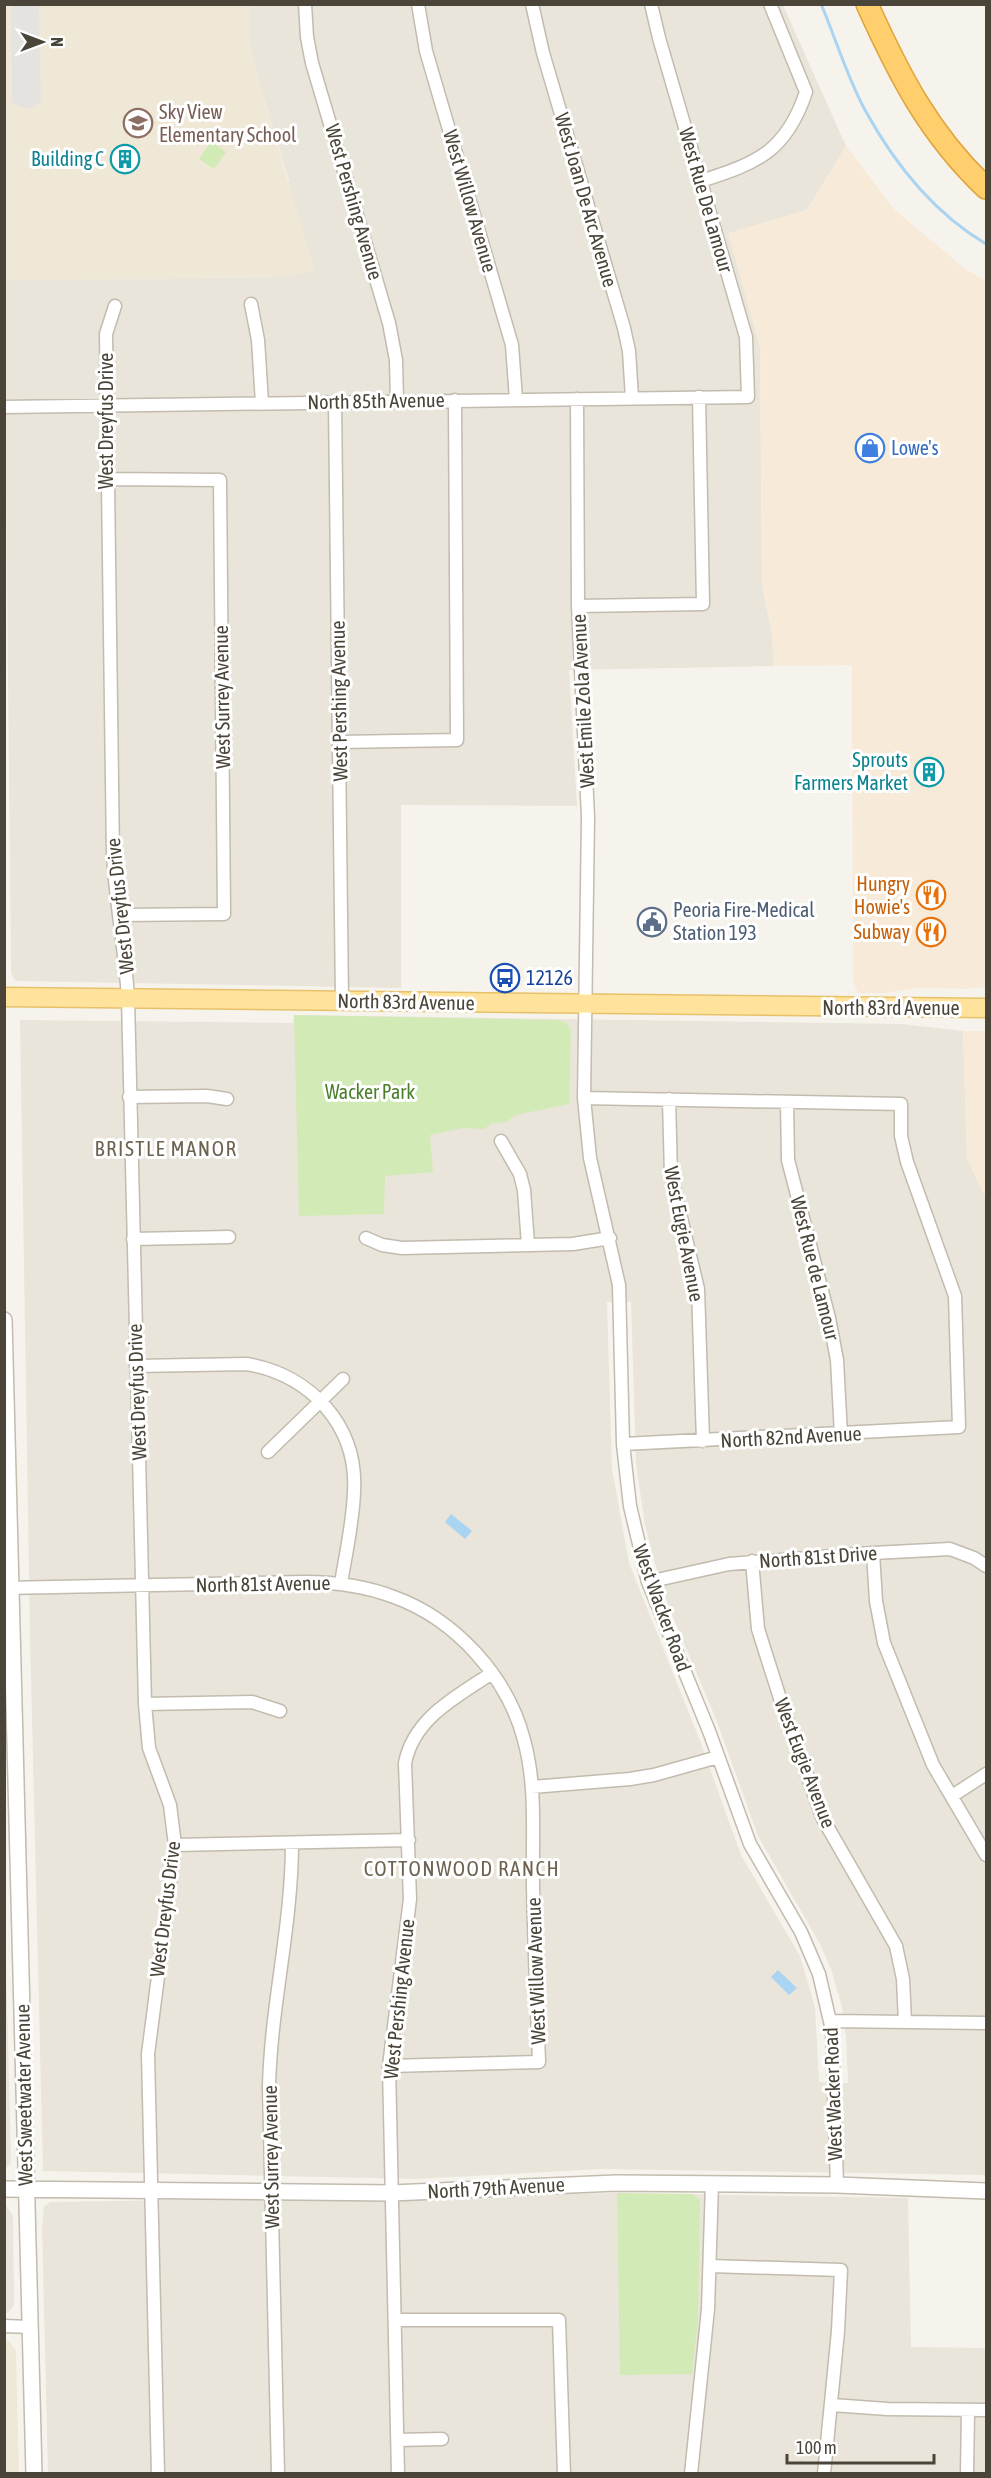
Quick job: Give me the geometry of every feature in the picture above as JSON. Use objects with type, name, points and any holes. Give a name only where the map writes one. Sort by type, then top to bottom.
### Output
[{"type":"highway","points":[[867,4],[889,53],[922,114],[969,171],[987,188]]},
{"type":"main road","name":"North 83rd Avenue","points":[[4,997],[987,1008]]},
{"type":"street","name":"West Pershing Avenue","points":[[305,4],[307,37],[312,63],[391,331],[396,360],[397,401]]},
{"type":"street","name":"West Willow Avenue","points":[[418,4],[426,51],[512,345],[516,399]]},
{"type":"street","name":"West Joan De Arc Avenue","points":[[532,4],[543,53],[624,328],[629,351],[632,398]]},
{"type":"street","name":"West Rue De Lamour","points":[[651,4],[746,337],[748,397]]},
{"type":"street","points":[[701,181],[758,160],[777,146],[802,106],[806,92],[770,4]]},
{"type":"street","points":[[251,304],[258,340],[262,403]]},
{"type":"street","name":"West Dreyfus Drive","points":[[115,306],[106,334],[113,856],[128,998],[145,1704],[149,1748],[170,1805],[174,1845],[148,2054],[158,2474]]},
{"type":"street","points":[[578,606],[703,604],[699,396]]},
{"type":"street","name":"North 85th Avenue","points":[[4,407],[748,397]]},
{"type":"street","name":"West Emile Zola Avenue","points":[[577,399],[578,606],[588,817],[585,1004]]},
{"type":"street","points":[[339,742],[457,740],[456,400]]},
{"type":"street","name":"West Pershing Avenue","points":[[335,402],[342,1001]]},
{"type":"street","name":"West Surrey Avenue","points":[[107,479],[220,480],[224,914],[120,915]]},
{"type":"street","name":"West Wacker Road","points":[[585,1004],[584,1098],[590,1158],[610,1238],[621,1302],[623,1444],[633,1524],[648,1582],[750,1844],[814,1959],[831,2021],[837,2185]]},
{"type":"street","points":[[129,1096],[207,1096],[227,1099]]},
{"type":"street","points":[[584,1098],[787,1102]]},
{"type":"street","name":"West Eugie Avenue","points":[[669,1099],[671,1176],[698,1289],[703,1441]]},
{"type":"street","name":"North 82nd Avenue","points":[[623,1444],[841,1435],[958,1427],[955,1296],[907,1162],[901,1136],[901,1104],[787,1102]]},
{"type":"street","name":"West Rue de Lamour","points":[[787,1102],[788,1160],[829,1318],[837,1360],[841,1435]]},
{"type":"street","points":[[501,1141],[520,1174],[524,1190],[528,1245]]},
{"type":"street","points":[[133,1239],[230,1237]]},
{"type":"street","points":[[366,1238],[382,1245],[402,1248],[573,1244],[610,1238]]},
{"type":"street","name":"West Sweetwater Avenue","points":[[4,1320],[8,1588],[34,2474]]},
{"type":"street","points":[[136,1366],[238,1364],[263,1367],[293,1380],[321,1400],[348,1440],[354,1474],[355,1491],[341,1583]]},
{"type":"street","points":[[268,1452],[343,1378]]},
{"type":"street","name":"North 81st Drive","points":[[648,1582],[752,1561],[950,1549],[974,1558],[987,1566]]},
{"type":"street","points":[[873,1553],[876,1601],[884,1643],[933,1765],[987,1855]]},
{"type":"street","name":"West Eugie Avenue","points":[[752,1561],[758,1629],[785,1714],[823,1819],[896,1946],[903,1979],[905,2022]]},
{"type":"street","name":"North 81st Avenue","points":[[8,1588],[341,1583],[396,1597],[432,1616],[464,1642],[492,1673]]},
{"type":"street","name":"West Pershing Avenue","points":[[398,2474],[389,2066],[410,1909],[410,1840],[405,1763],[408,1749],[416,1733],[440,1708],[492,1673]]},
{"type":"street","name":"West Willow Avenue","points":[[389,2066],[538,2062],[532,1787],[525,1741],[513,1708],[492,1673]]},
{"type":"street","points":[[145,1704],[252,1702],[280,1711]]},
{"type":"street","points":[[532,1787],[630,1779],[654,1775],[718,1757]]},
{"type":"street","points":[[952,1796],[987,1774]]},
{"type":"street","points":[[174,1845],[410,1840]]},
{"type":"street","name":"West Surrey Avenue","points":[[278,2474],[270,2060],[291,1890],[291,1843]]},
{"type":"street","points":[[831,2021],[987,2023]]},
{"type":"street","name":"North 79th Avenue","points":[[4,2189],[392,2193],[616,2183],[712,2183],[987,2191]]},
{"type":"street","points":[[691,2474],[705,2350],[712,2183]]},
{"type":"street","points":[[710,2266],[841,2270],[832,2405],[824,2474]]},
{"type":"street","points":[[395,2320],[559,2320],[564,2474]]},
{"type":"street","points":[[4,2326],[30,2327]]},
{"type":"street","points":[[832,2405],[887,2409],[987,2410]]},
{"type":"street","points":[[967,2474],[968,2410]]},
{"type":"street","points":[[398,2440],[442,2439]]},
{"type":"shaded area","name":"Sky View Elementary School","points":[[4,5],[250,5],[250,41],[254,65],[315,272],[274,277],[5,280]]},
{"type":"shaded area","points":[[11,5],[39,5],[41,101],[32,108],[23,108],[12,102]]},
{"type":"shaded area","points":[[250,5],[783,5],[846,146],[807,210],[729,234],[760,347],[762,585],[772,633],[774,666],[569,670],[577,806],[401,805],[401,988],[16,981],[11,969],[4,280],[274,277],[289,181],[254,65],[250,41]]},
{"type":"shaded area","points":[[846,146],[895,210],[965,269],[986,281],[986,987],[916,988],[885,993],[858,993],[853,981],[852,665],[774,666],[772,633],[762,585],[760,347],[728,233],[807,210]]},
{"type":"shaded area","points":[[294,1015],[902,1024],[963,1031],[967,1158],[986,1199],[986,2175],[603,2169],[414,2179],[43,2171],[30,1635],[20,1020],[293,1023]],"holes":[[[607,1302],[631,1302],[636,1464],[645,1525],[655,1564],[670,1610],[716,1719],[758,1836],[820,1944],[831,1969],[842,2007],[848,2083],[819,2082],[815,2007],[800,1956],[741,1855],[699,1738],[629,1563],[612,1469]]]},
{"type":"shaded area","points":[[963,1031],[986,1031],[986,1199],[967,1158]]},
{"type":"shaded area","points":[[5,1920],[11,2163],[4,2169]]},
{"type":"shaded area","points":[[617,2193],[908,2198],[911,2347],[986,2348],[986,2473],[48,2473],[42,2227],[44,2207],[50,2202]]},
{"type":"shaded area","points":[[5,2204],[13,2216],[14,2304],[6,2313]]},
{"type":"shaded area","points":[[5,2340],[10,2342],[16,2351],[19,2473],[5,2473]]},
{"type":"green space","points":[[211,141],[226,152],[214,169],[199,159]]},
{"type":"green space","name":"Wacker Park","points":[[294,1015],[559,1020],[567,1023],[571,1031],[569,1104],[516,1115],[506,1122],[492,1123],[484,1129],[462,1128],[430,1135],[433,1172],[385,1176],[384,1214],[299,1216]]},
{"type":"green space","points":[[617,2193],[693,2194],[700,2200],[698,2321],[692,2374],[620,2375]]},
{"type":"water","points":[[451,1514],[472,1531],[465,1539],[445,1522]]},
{"type":"water","points":[[778,1970],[797,1988],[789,1995],[771,1977]]},
{"type":"waterway","points":[[821,4],[859,97],[876,130],[902,168],[949,217],[986,244]]},
{"type":"place","name":"Sky View Elementary School","points":[[138,123]]},
{"type":"place","name":"Building C","points":[[125,159]]},
{"type":"place","name":"Lowe's","points":[[870,448]]},
{"type":"place","name":"Sprouts Farmers Market","points":[[929,772]]},
{"type":"place","name":"Hungry Howie's","points":[[931,895]]},
{"type":"place","name":"Peoria Fire-Medical Station 193","points":[[652,922]]},
{"type":"place","name":"Subway","points":[[931,932]]},
{"type":"place","name":"12126","points":[[505,978]]},
{"type":"district","name":"BRISTLE MANOR","points":[[166,1149]]},
{"type":"district","name":"COTTONWOOD RANCH","points":[[462,1869]]}]
